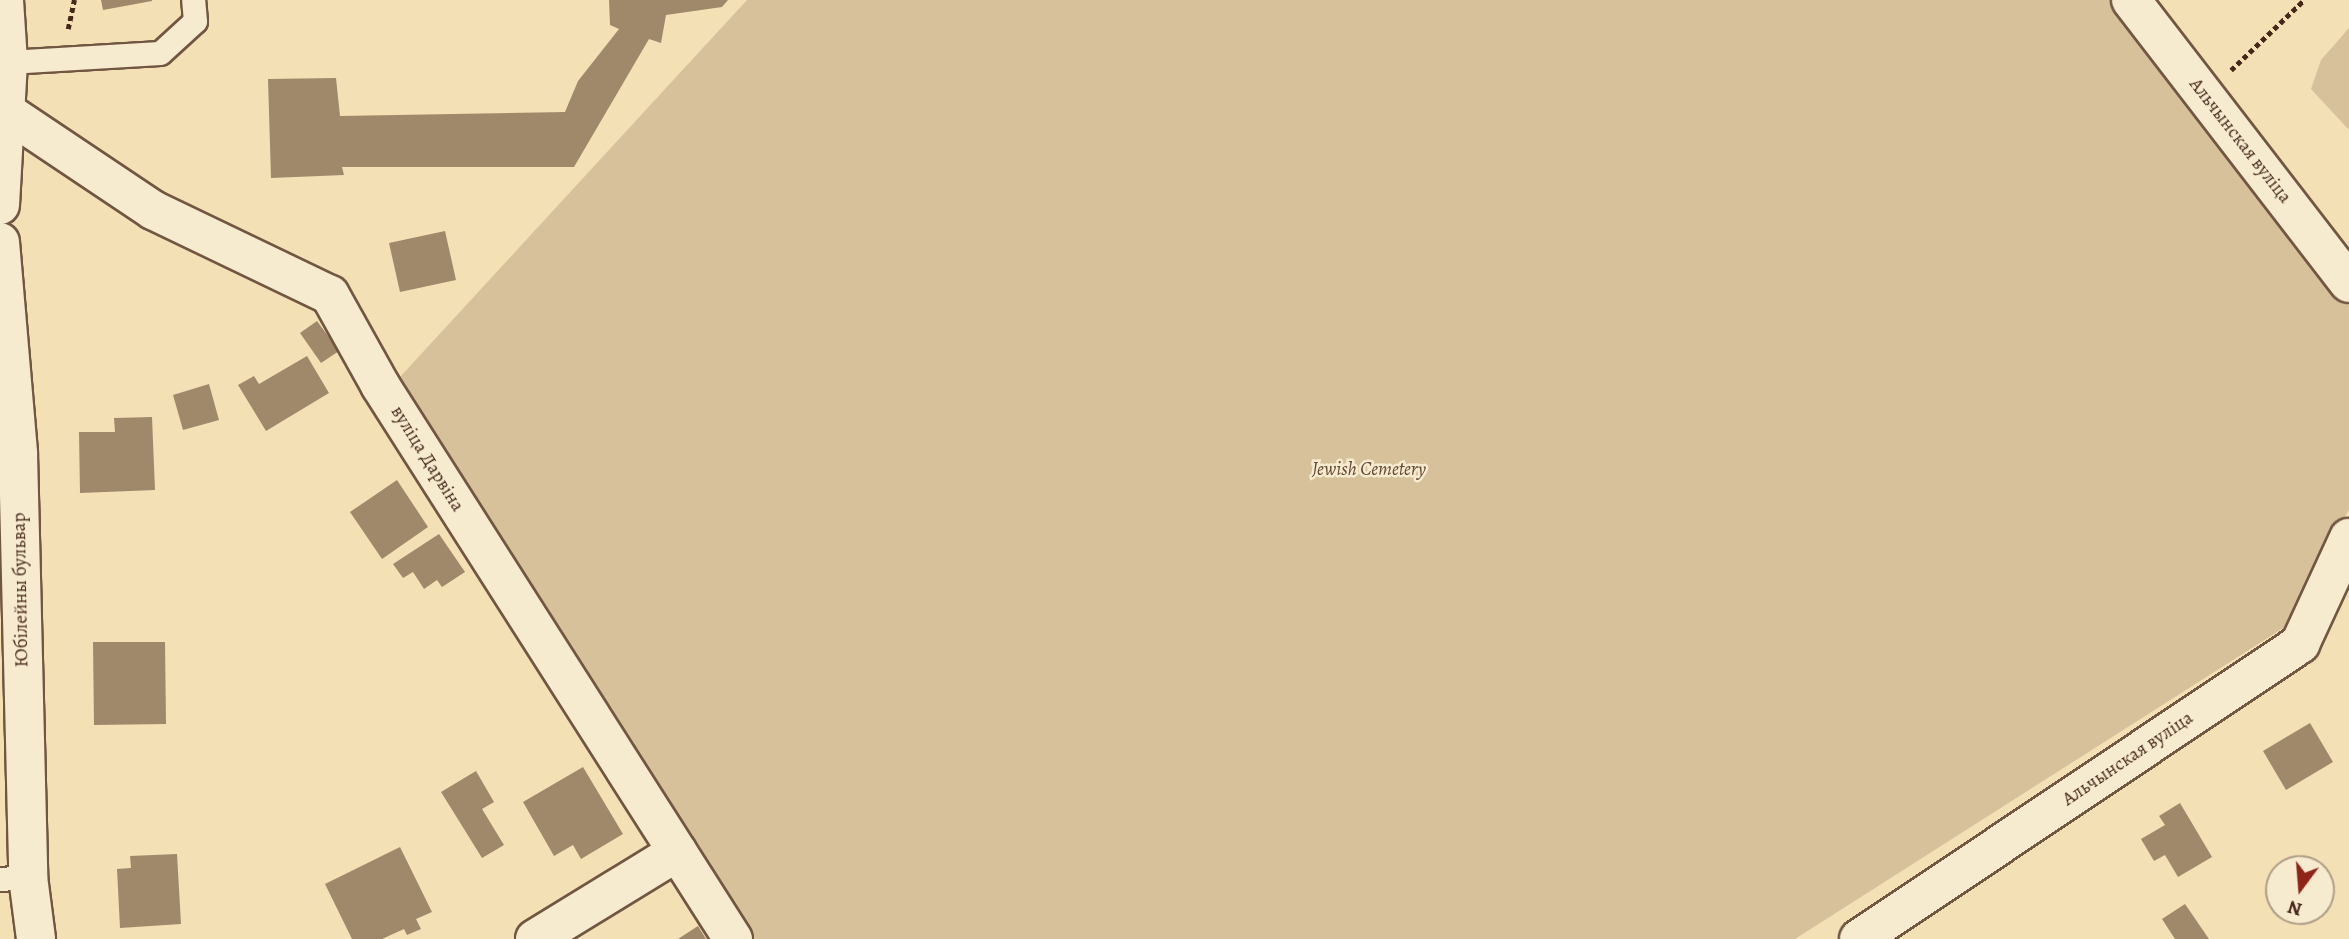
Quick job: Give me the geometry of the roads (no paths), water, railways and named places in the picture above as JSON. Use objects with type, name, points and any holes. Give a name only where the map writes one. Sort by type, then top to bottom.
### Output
[{"type":"street","points":[[0,205],[2,109],[8,62],[4,0]]},
{"type":"street","name":"Альчынская вуліца","points":[[2131,0],[2349,283]]},
{"type":"street","name":"вуліца Дарвіна","points":[[2,109],[153,209],[330,295],[380,385],[733,939]]},
{"type":"street","name":"Юбілейны бульвар","points":[[0,242],[18,454],[9,883],[36,939]]},
{"type":"street","name":"Альчынская вуліца","points":[[1859,939],[2300,644],[2349,538]]},
{"type":"street","points":[[535,939],[677,852]]},
{"type":"lane","points":[[8,62],[160,53],[195,21],[193,0]]},
{"type":"lane","points":[[0,490],[18,454]]},
{"type":"park label","name":"Jewish Cemetery","points":[[1369,470]]}]
